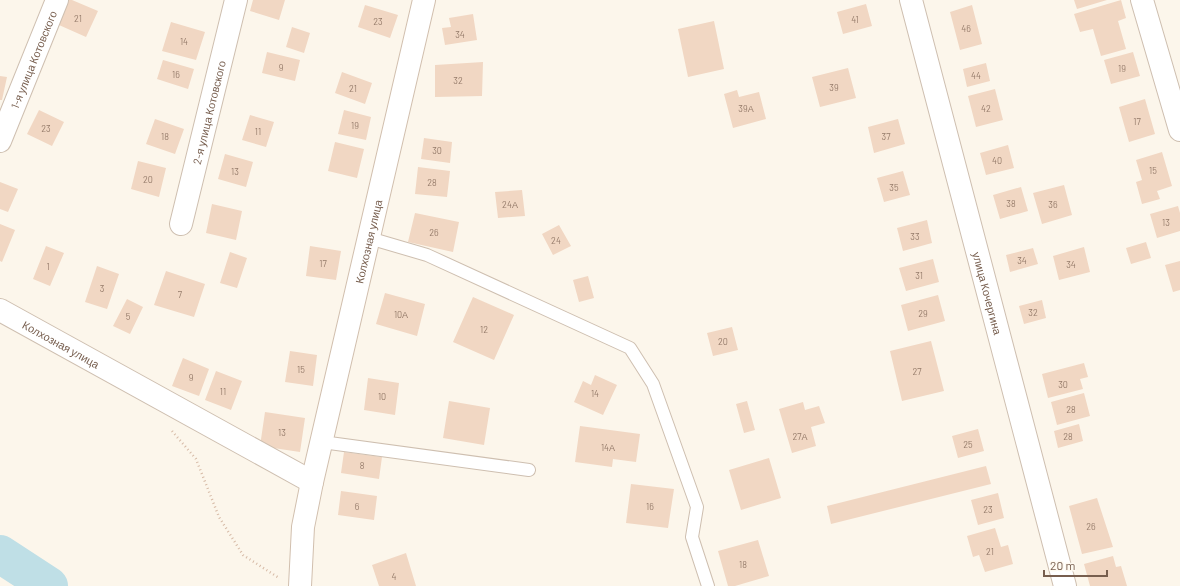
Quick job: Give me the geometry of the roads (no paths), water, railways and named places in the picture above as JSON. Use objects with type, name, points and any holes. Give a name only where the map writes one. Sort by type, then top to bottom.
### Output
[{"type":"street","name":"1-я улица Котовского","points":[[0,141],[57,0]]},
{"type":"street","name":"2-я улица Котовского","points":[[181,224],[236,0]]},
{"type":"street","name":"Колхозная улица","points":[[290,582],[421,0]]},
{"type":"street","name":"улица Кочергина","points":[[911,0],[1065,586]]},
{"type":"street","points":[[1142,0],[1180,130]]},
{"type":"street","name":"Колхозная улица","points":[[0,310],[312,482]]},
{"type":"lane","points":[[368,238],[427,255],[630,348],[653,384],[697,507],[692,537],[708,586]]},
{"type":"lane","points":[[322,442],[529,470]]},
{"type":"waterway","points":[[0,554],[49,586]]}]
